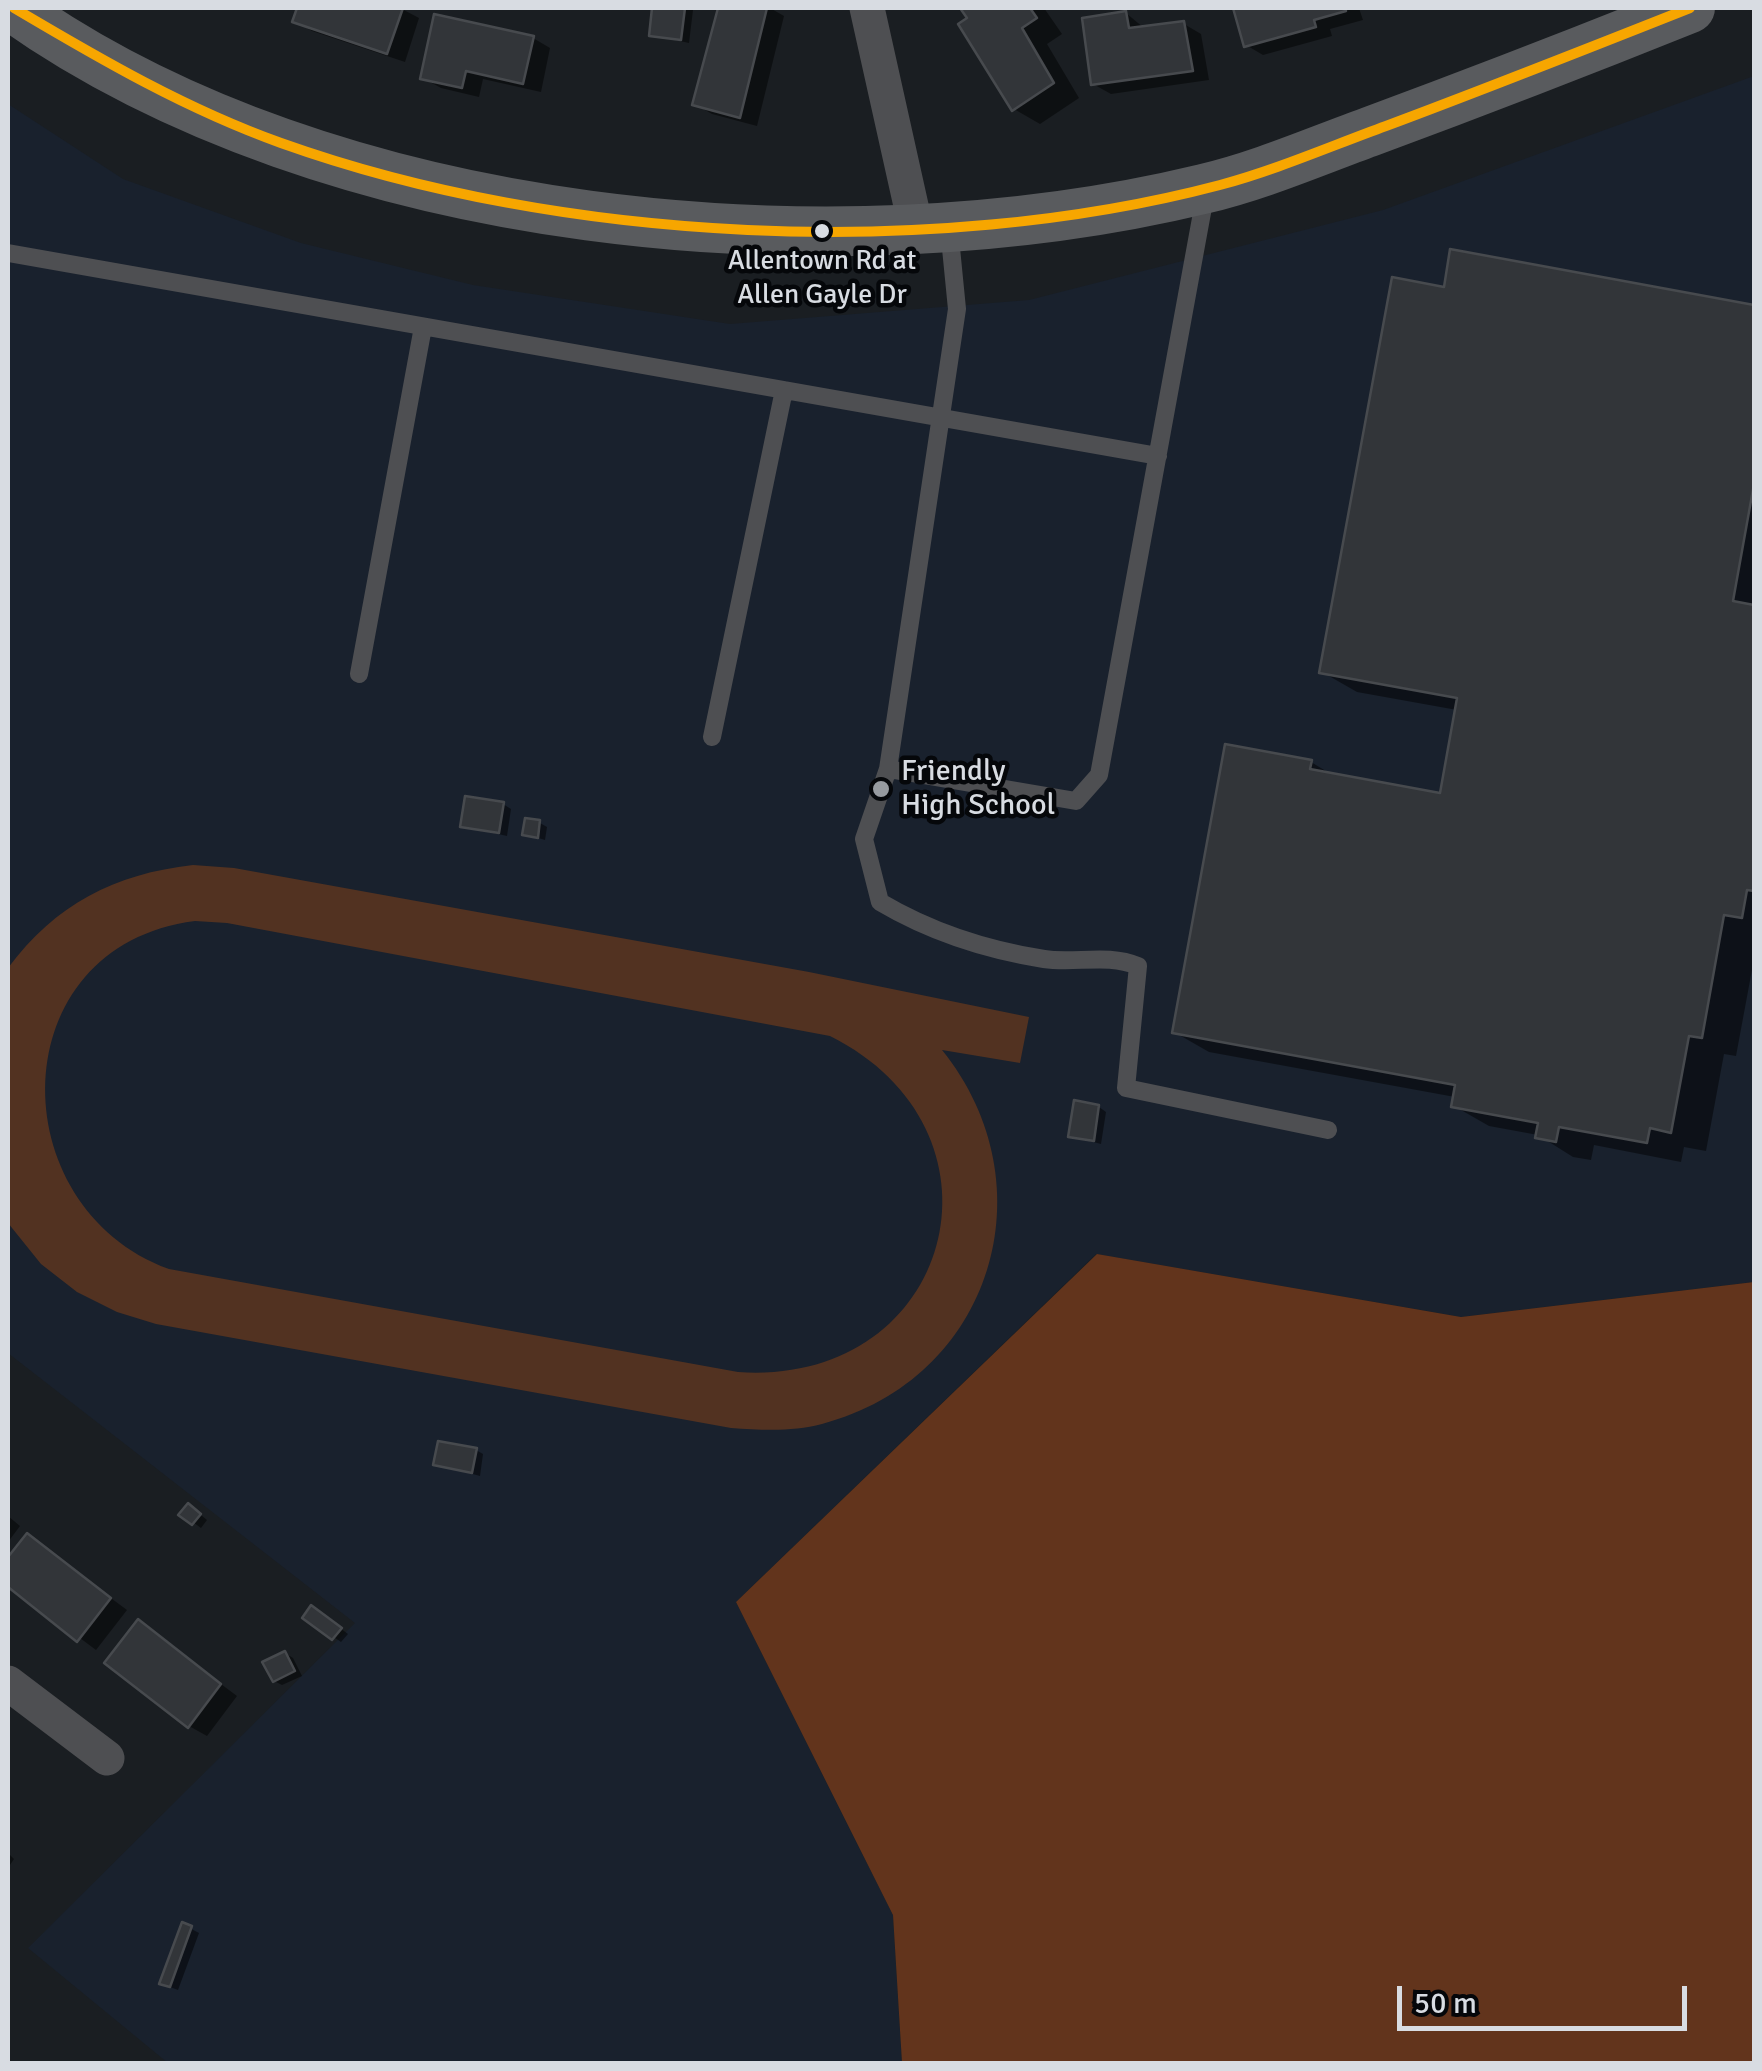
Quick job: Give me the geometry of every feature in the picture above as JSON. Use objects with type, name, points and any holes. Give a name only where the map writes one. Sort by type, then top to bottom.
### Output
[{"type":"main road","points":[[14,8],[100,61],[183,104],[359,168],[521,206],[604,216],[726,226],[932,228],[1130,204],[1206,188],[1516,78],[1690,8]]},
{"type":"street","points":[[867,8],[932,228]]},
{"type":"street","points":[[8,1683],[107,1758]]},
{"type":"lane","points":[[888,769],[1076,801],[1099,775],[1206,188]]},
{"type":"lane","points":[[932,228],[957,309],[888,769],[864,839],[880,902],[922,926],[1046,960],[1122,959],[1138,966],[1126,1088],[1328,1130]]},
{"type":"lane","points":[[8,253],[1158,456]]},
{"type":"lane","points":[[359,674],[423,327]]},
{"type":"lane","points":[[712,738],[784,390]]},
{"type":"shaded area","name":"Friendly High School","points":[[1754,76],[1754,1282],[1461,1317],[1096,1254],[736,1602],[893,1915],[902,2063],[168,2063],[28,1948],[355,1623],[8,1353],[8,104],[123,179],[301,243],[473,285],[730,324],[1029,300],[1383,210]]},
{"type":"shaded area","points":[[193,865],[234,868],[809,972],[1029,1017],[1020,1063],[942,1050],[975,1103],[993,1159],[997,1216],[987,1271],[964,1321],[928,1366],[881,1401],[811,1427],[754,1429],[156,1324],[117,1312],[77,1292],[41,1264],[8,1223],[8,968],[46,926],[89,896],[164,869]],"holes":[[[195,921],[227,923],[830,1036],[890,1079],[927,1131],[942,1188],[937,1246],[912,1298],[870,1339],[812,1366],[738,1372],[169,1269],[114,1237],[74,1192],[52,1138],[46,1081],[57,1026],[85,977],[131,941]]]},
{"type":"shaded area","points":[[1097,1254],[1461,1317],[1754,1282],[1754,2063],[902,2063],[893,1915],[736,1602]]},
{"type":"building","points":[[297,8],[403,8],[387,54],[292,22]]},
{"type":"building","points":[[652,8],[685,8],[681,40],[649,36]]},
{"type":"building","points":[[718,8],[767,8],[740,118],[692,105]]},
{"type":"building","points":[[960,8],[1030,8],[1037,18],[1022,28],[1054,83],[1012,111],[958,24],[967,18]]},
{"type":"building","points":[[1233,8],[1346,11],[1314,20],[1316,27],[1244,47]]},
{"type":"building","points":[[1126,11],[1129,28],[1184,21],[1193,71],[1091,85],[1082,18]]},
{"type":"building","points":[[434,14],[534,36],[523,84],[466,71],[462,88],[420,79]]},
{"type":"building","points":[[1450,249],[1754,305],[1754,484],[1733,601],[1754,605],[1754,891],[1747,890],[1742,918],[1724,915],[1702,1038],[1689,1036],[1671,1133],[1650,1128],[1647,1143],[1559,1127],[1556,1142],[1535,1138],[1538,1123],[1451,1107],[1455,1085],[1172,1033],[1225,744],[1312,760],[1310,769],[1440,793],[1457,698],[1319,673],[1392,277],[1444,287]]},
{"type":"building","points":[[465,796],[504,802],[499,833],[460,827]]},
{"type":"building","points":[[525,818],[540,820],[538,838],[522,835]]},
{"type":"building","points":[[1074,1100],[1099,1105],[1094,1141],[1068,1137]]},
{"type":"building","points":[[438,1441],[477,1448],[472,1473],[433,1465]]},
{"type":"building","points":[[188,1503],[201,1514],[192,1525],[178,1515]]},
{"type":"building","points":[[27,1533],[111,1598],[77,1642],[8,1587],[8,1557]]},
{"type":"building","points":[[311,1605],[342,1628],[332,1640],[302,1618]]},
{"type":"building","points":[[138,1619],[221,1684],[188,1728],[104,1663]]},
{"type":"building","points":[[285,1651],[295,1671],[273,1682],[262,1662]]},
{"type":"building","points":[[182,1922],[192,1926],[170,1987],[159,1984]]},
{"type":"transit line","points":[[14,8],[211,115],[281,143],[390,177],[505,202],[625,220],[748,230],[870,231],[991,225],[1108,209],[1220,185],[1500,83],[1690,8]]},
{"type":"place","name":"Allentown Rd at Allen Gayle Dr","points":[[822,231]]},
{"type":"place","name":"Friendly High School","points":[[881,789]]}]
